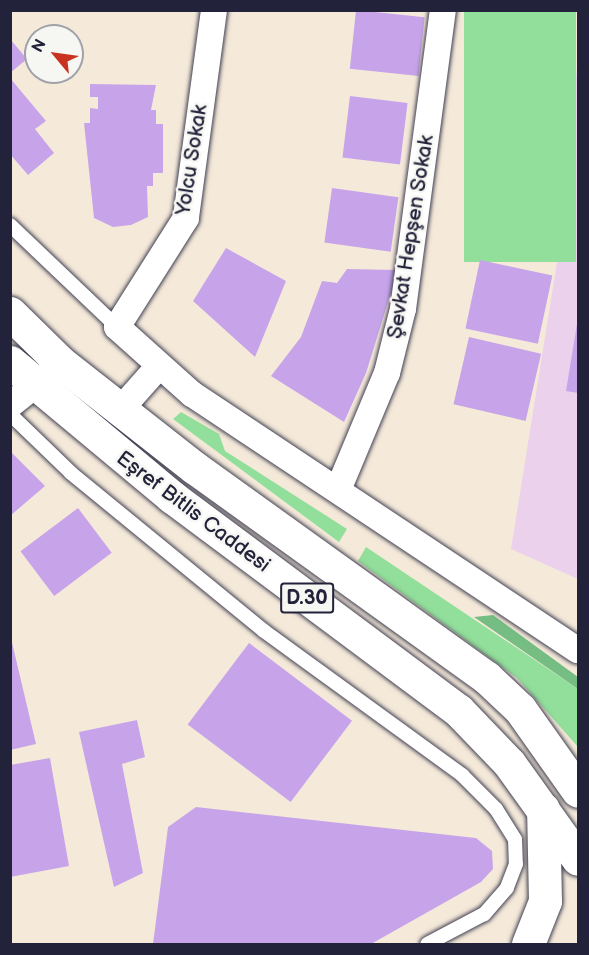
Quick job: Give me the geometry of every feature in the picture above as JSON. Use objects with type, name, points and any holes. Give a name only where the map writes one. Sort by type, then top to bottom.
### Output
[{"type":"main road","name":"Eşref Bitlis Caddesi","points":[[10,313],[61,363],[120,410],[486,677],[520,709],[579,790]]},
{"type":"main road","name":"Eşref Bitlis Caddesi","points":[[10,362],[23,396],[172,497],[458,710],[543,807],[579,859]]},
{"type":"main road","points":[[528,945],[545,901],[543,807]]},
{"type":"street","name":"Yolcu Sokak","points":[[117,327],[186,218],[214,10]]},
{"type":"street","name":"Şevkat Hepşen Sokak","points":[[338,489],[387,373],[403,309],[443,10]]},
{"type":"street","points":[[117,327],[159,367],[338,489],[575,642]]},
{"type":"street","points":[[23,396],[61,363]]},
{"type":"street","points":[[120,410],[159,367]]},
{"type":"lane","points":[[10,225],[117,327]]},
{"type":"lane","points":[[10,414],[71,473],[264,631],[462,776],[496,809],[515,839],[516,864],[507,888],[484,914],[427,945]]},
{"type":"shaded area","points":[[578,58],[578,579],[511,549],[558,256]]},
{"type":"green space","points":[[464,11],[576,11],[576,262],[464,262]]},
{"type":"green space","points":[[181,412],[219,434],[225,451],[347,529],[339,542],[173,419]]},
{"type":"green space","points":[[366,547],[578,689],[578,747],[517,678],[358,561]]},
{"type":"green space","points":[[493,615],[578,677],[578,689],[474,617]]},
{"type":"building","points":[[356,10],[425,17],[418,76],[350,69]]},
{"type":"building","points":[[10,39],[24,55],[24,61],[10,73]]},
{"type":"building","points":[[10,78],[46,121],[35,129],[54,153],[28,175],[10,154]]},
{"type":"building","points":[[90,84],[156,85],[151,110],[156,110],[156,124],[163,124],[163,173],[153,173],[153,186],[147,186],[148,217],[131,225],[113,227],[94,218],[84,123],[90,123],[90,108],[98,109],[98,97],[90,97]]},
{"type":"building","points":[[350,96],[408,103],[400,165],[342,158]]},
{"type":"building","points":[[332,188],[398,197],[391,252],[324,242]]},
{"type":"building","points":[[226,248],[286,281],[255,357],[193,301]]},
{"type":"building","points":[[480,260],[552,275],[538,344],[465,328]]},
{"type":"building","points":[[347,269],[398,270],[366,373],[344,422],[271,376],[301,337],[322,281],[337,283]]},
{"type":"building","points":[[578,324],[578,393],[566,391]]},
{"type":"building","points":[[469,337],[541,354],[526,421],[453,404]]},
{"type":"building","points":[[10,451],[45,486],[10,516]]},
{"type":"building","points":[[78,508],[112,553],[54,596],[20,551]]},
{"type":"building","points":[[10,634],[36,744],[10,750]]},
{"type":"building","points":[[249,643],[352,721],[291,802],[188,724]]},
{"type":"building","points":[[137,720],[145,757],[122,764],[143,873],[114,887],[79,732]]},
{"type":"building","points":[[50,758],[69,866],[10,877],[10,765]]},
{"type":"building","points":[[196,807],[476,838],[492,851],[493,869],[481,882],[371,944],[153,944],[168,827]]}]
